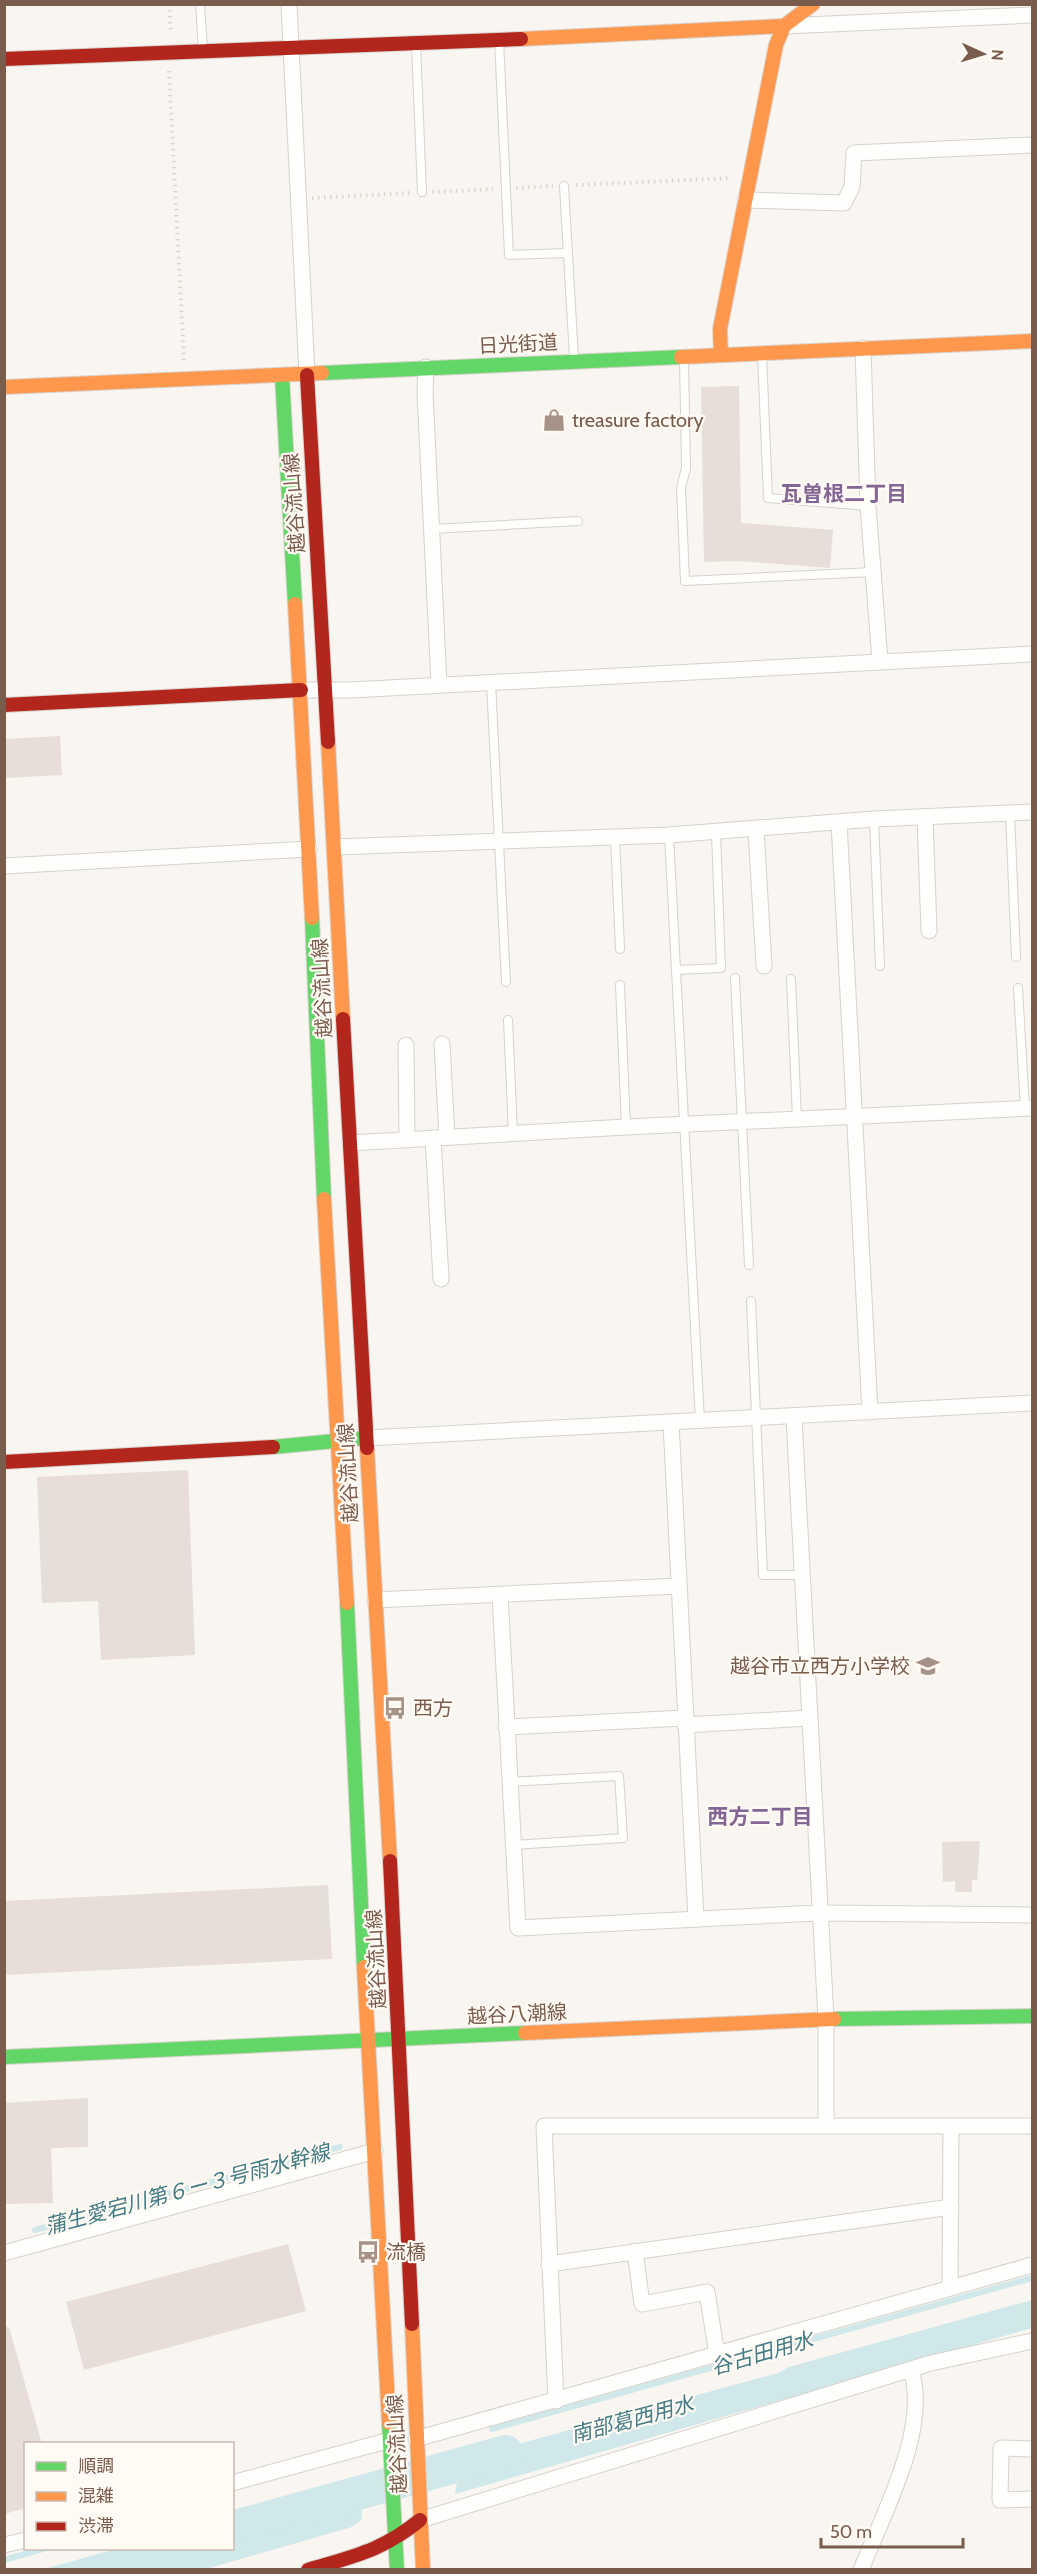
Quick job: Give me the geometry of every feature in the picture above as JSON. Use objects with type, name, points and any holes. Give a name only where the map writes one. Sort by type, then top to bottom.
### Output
[{"type":"main road","points":[[720,355],[720,329],[776,45],[784,26],[813,4]]},
{"type":"main road","points":[[4,59],[416,44],[784,26]]},
{"type":"main road","name":"日光街道","points":[[4,387],[1032,341]]},
{"type":"main road","name":"越谷流山線","points":[[307,375],[400,2039],[423,2570]]},
{"type":"main road","name":"越谷流山線","points":[[282,376],[301,690],[320,1142],[340,1442],[368,2041],[397,2570]]},
{"type":"main road","points":[[4,705],[301,690]]},
{"type":"main road","points":[[4,1462],[340,1442],[366,1438]]},
{"type":"main road","name":"越谷八潮線","points":[[4,2057],[826,2019],[1032,2016]]},
{"type":"main road","points":[[308,2570],[375,2550],[396,2540],[420,2519]]},
{"type":"street","points":[[289,4],[307,375]]},
{"type":"street","points":[[784,26],[1032,15]]},
{"type":"street","points":[[745,200],[844,203],[852,187],[854,153],[1032,145]]},
{"type":"street","points":[[863,348],[868,506],[880,661]]},
{"type":"street","points":[[426,368],[439,684]]},
{"type":"street","points":[[301,690],[1032,654]]},
{"type":"street","points":[[334,847],[615,835],[669,835],[874,819],[1032,812]]},
{"type":"street","points":[[925,817],[929,932]]},
{"type":"street","points":[[839,822],[870,1412]]},
{"type":"street","points":[[756,830],[764,966]]},
{"type":"street","points":[[4,866],[309,849]]},
{"type":"street","points":[[441,1279],[442,1044]]},
{"type":"street","points":[[406,1045],[407,1140]]},
{"type":"street","points":[[350,1143],[797,1118],[1029,1108]]},
{"type":"street","points":[[366,1438],[794,1418],[1032,1403]]},
{"type":"street","points":[[794,1418],[826,2019],[826,2125]]},
{"type":"street","points":[[671,1423],[696,1919]]},
{"type":"street","points":[[375,1600],[679,1586]]},
{"type":"street","points":[[500,1595],[518,1928],[819,1913],[1032,1916]]},
{"type":"street","points":[[506,1727],[809,1718]]},
{"type":"street","points":[[556,2401],[544,2126],[1032,2126]]},
{"type":"street","points":[[950,2287],[951,2126]]},
{"type":"street","points":[[4,2253],[375,2151]]},
{"type":"street","points":[[549,2264],[951,2207]]},
{"type":"street","points":[[635,2252],[642,2304],[707,2292],[717,2355]]},
{"type":"street","points":[[416,2440],[1032,2265]]},
{"type":"street","points":[[420,2519],[931,2363],[1032,2341]]},
{"type":"street","points":[[861,2570],[914,2432],[917,2387],[911,2370]]},
{"type":"street","points":[[234,2482],[390,2441]]},
{"type":"street","points":[[1032,2449],[1001,2448],[1000,2500],[1032,2499]]},
{"type":"street","points":[[4,2546],[24,2541]]},
{"type":"lane","points":[[200,4],[203,51]]},
{"type":"lane","points":[[499,39],[509,255],[567,253]]},
{"type":"lane","points":[[416,44],[422,192]]},
{"type":"lane","points":[[564,186],[575,361]]},
{"type":"lane","points":[[762,353],[768,498],[868,506]]},
{"type":"lane","points":[[683,357],[686,468],[681,489],[685,581],[873,572]]},
{"type":"lane","points":[[432,529],[578,520]]},
{"type":"lane","points":[[491,682],[506,982]]},
{"type":"lane","points":[[1010,814],[1016,957]]},
{"type":"lane","points":[[874,819],[880,966]]},
{"type":"lane","points":[[676,970],[721,968],[716,832]]},
{"type":"lane","points":[[615,835],[620,949]]},
{"type":"lane","points":[[669,835],[700,1421]]},
{"type":"lane","points":[[735,978],[749,1265]]},
{"type":"lane","points":[[791,979],[797,1118]]},
{"type":"lane","points":[[620,985],[626,1127]]},
{"type":"lane","points":[[1018,988],[1029,1108]]},
{"type":"lane","points":[[508,1020],[513,1134]]},
{"type":"lane","points":[[751,1301],[763,1575],[802,1575]]},
{"type":"lane","points":[[509,1782],[619,1776],[623,1838],[513,1845]]},
{"type":"path","points":[[169,4],[171,53]]},
{"type":"path","points":[[169,67],[184,361]]},
{"type":"path","points":[[297,198],[749,178]]},
{"type":"water","points":[[1032,2300],[1032,2328],[455,2494],[461,2457],[479,2450],[492,2451],[778,2373],[789,2367]]},
{"type":"water","points":[[360,2481],[362,2519],[352,2527],[206,2569],[44,2569],[112,2550],[234,2550],[234,2514],[341,2483]]},
{"type":"building","points":[[739,386],[741,523],[833,530],[830,568],[738,561],[704,562],[701,387]]},
{"type":"building","points":[[60,736],[62,775],[4,778],[4,739]]},
{"type":"building","points":[[188,1470],[195,1655],[101,1660],[98,1601],[42,1603],[37,1477]]},
{"type":"building","points":[[980,1841],[977,1880],[972,1880],[972,1892],[955,1892],[955,1881],[943,1882],[942,1842]]},
{"type":"building","points":[[328,1885],[332,1959],[4,1975],[4,1901]]},
{"type":"building","points":[[88,2098],[88,2147],[51,2148],[53,2203],[4,2204],[4,2103]]},
{"type":"building","points":[[288,2244],[306,2311],[84,2370],[66,2302]]},
{"type":"building","points":[[4,2327],[9,2327],[41,2442],[24,2442],[24,2509],[4,2514]]},
{"type":"waterway","name":"蒲生愛宕川第６ー３号雨水幹線","points":[[35,2230],[340,2147]]},
{"type":"waterway","name":"谷古田用水","points":[[492,2429],[1032,2278]]},
{"type":"waterway","name":"南部葛西用水","points":[[234,2527],[506,2452]]},
{"type":"waterway","name":"谷古田用水","points":[[4,2560],[39,2550]]},
{"type":"traffic: fast","points":[[322,373],[681,357]]},
{"type":"traffic: fast","points":[[282,376],[295,604]]},
{"type":"traffic: fast","points":[[312,918],[324,1199]]},
{"type":"traffic: fast","points":[[273,1447],[366,1438]]},
{"type":"traffic: fast","points":[[347,1603],[364,1967]]},
{"type":"traffic: fast","points":[[834,2019],[1032,2016]]},
{"type":"traffic: fast","points":[[4,2057],[525,2033]]},
{"type":"traffic: fast","points":[[389,2423],[397,2570]]},
{"type":"traffic: slow","points":[[721,355],[720,329],[776,45],[784,26],[813,4]]},
{"type":"traffic: slow","points":[[521,39],[784,26]]},
{"type":"traffic: slow","points":[[681,357],[1032,341]]},
{"type":"traffic: slow","points":[[4,387],[322,373]]},
{"type":"traffic: slow","points":[[295,604],[312,918]]},
{"type":"traffic: slow","points":[[328,742],[343,1019]]},
{"type":"traffic: slow","points":[[324,1199],[347,1603]]},
{"type":"traffic: slow","points":[[367,1448],[390,1861]]},
{"type":"traffic: slow","points":[[364,1967],[389,2423]]},
{"type":"traffic: slow","points":[[525,2033],[834,2019]]},
{"type":"traffic: slow","points":[[412,2324],[423,2570]]},
{"type":"traffic: jam","points":[[4,59],[521,39]]},
{"type":"traffic: jam","points":[[307,375],[328,742]]},
{"type":"traffic: jam","points":[[4,705],[301,690]]},
{"type":"traffic: jam","points":[[343,1019],[367,1448]]},
{"type":"traffic: jam","points":[[4,1462],[273,1447]]},
{"type":"traffic: jam","points":[[390,1861],[412,2324]]},
{"type":"traffic: jam","points":[[308,2570],[380,2546],[420,2520]]},
{"type":"place","name":"treasure factory","points":[[554,420]]},
{"type":"place","name":"越谷市立西方小学校","points":[[928,1666]]},
{"type":"place","name":"西方","points":[[395,1708]]},
{"type":"place","name":"流橋","points":[[368,2252]]},
{"type":"district","name":"瓦曽根二丁目","points":[[844,493]]},
{"type":"district","name":"西方二丁目","points":[[760,1816]]}]
